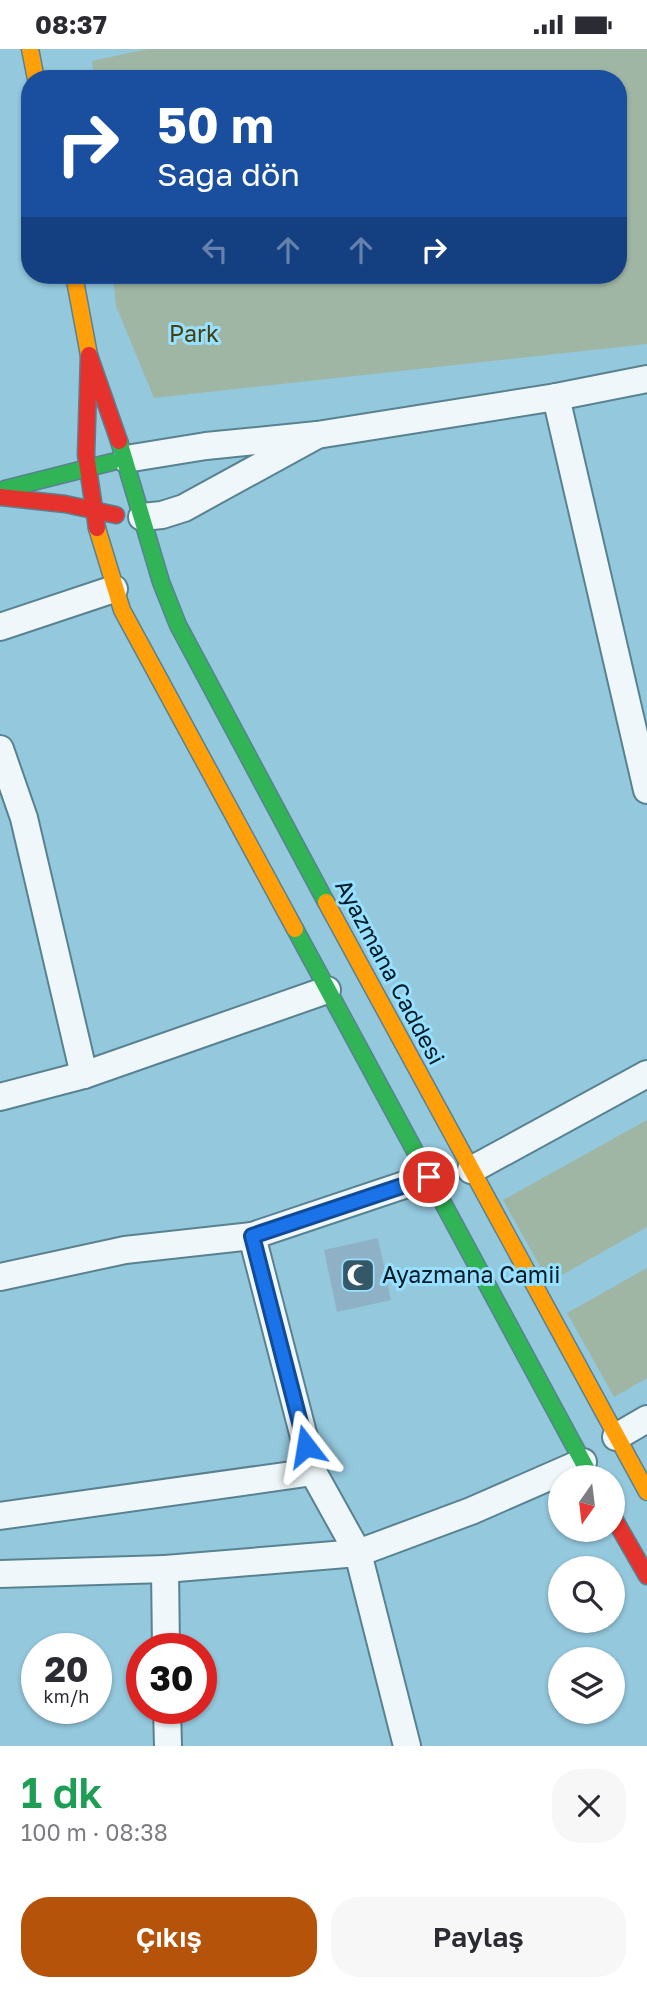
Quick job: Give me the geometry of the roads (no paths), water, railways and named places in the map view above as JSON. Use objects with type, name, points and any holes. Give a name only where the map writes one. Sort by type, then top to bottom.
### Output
[{"type":"main road","points":[[30,49],[34,70]]},
{"type":"main road","points":[[76,284],[89,355]]},
{"type":"main road","name":"Ayazmana Caddesi","points":[[89,355],[126,459],[161,582],[194,656],[419,1116],[429,1177],[584,1465]]},
{"type":"main road","name":"Ayazmana Caddesi","points":[[89,355],[87,467],[93,509],[106,567],[138,642],[327,990],[419,1116],[471,1170],[647,1492]]},
{"type":"main road","points":[[0,490],[126,459]]},
{"type":"main road","points":[[0,497],[34,499],[142,517]]},
{"type":"main road","points":[[625,1538],[647,1576]]},
{"type":"street","points":[[126,459],[206,446],[317,435],[556,397],[647,379]]},
{"type":"street","points":[[556,397],[647,790]]},
{"type":"street","points":[[142,517],[162,515],[184,508],[317,435]]},
{"type":"street","points":[[0,627],[114,589]]},
{"type":"street","points":[[0,749],[24,818],[84,1075]]},
{"type":"street","points":[[0,1097],[84,1075],[327,990]]},
{"type":"street","points":[[471,1170],[647,1074]]},
{"type":"street","points":[[0,1277],[125,1251],[252,1236],[429,1177]]},
{"type":"street","points":[[252,1236],[313,1472],[358,1553],[407,1746]]},
{"type":"street","points":[[616,1437],[647,1419]]},
{"type":"street","points":[[0,1516],[313,1472]]},
{"type":"street","points":[[0,1574],[165,1569],[358,1553],[548,1484]]},
{"type":"street","points":[[165,1569],[166,1633]]},
{"type":"street","points":[[167,1724],[168,1746]]},
{"type":"place","name":"Ayazmana Camii","points":[[358,1275]]},
{"type":"park label","name":"Park","points":[[194,334]]}]
